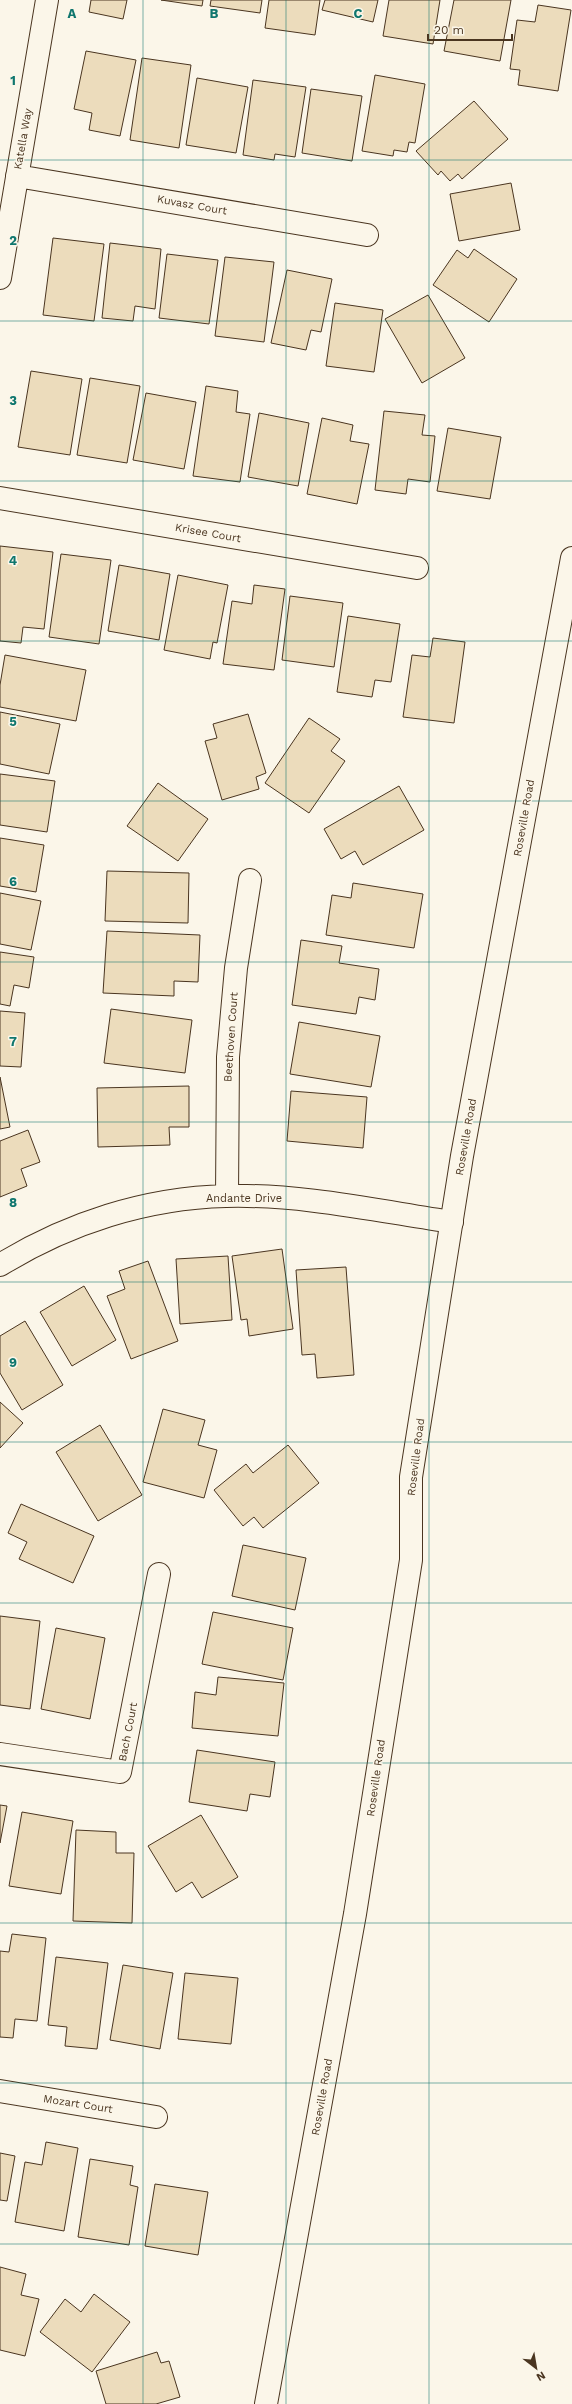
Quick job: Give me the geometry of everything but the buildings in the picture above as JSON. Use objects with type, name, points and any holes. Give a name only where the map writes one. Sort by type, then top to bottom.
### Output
[{"type":"street","name":"Katella Way","points":[[0,278],[47,0]]},
{"type":"street","name":"Kuvasz Court","points":[[17,176],[367,235]]},
{"type":"street","name":"Krisee Court","points":[[0,498],[417,568]]},
{"type":"street","name":"Roseville Road","points":[[266,2404],[356,1914],[411,1560],[411,1476],[452,1222],[572,558]]},
{"type":"street","name":"Beethoven Court","points":[[227,1196],[228,1057],[236,968],[250,880]]},
{"type":"street","name":"Andante Drive","points":[[0,1265],[25,1250],[89,1221],[134,1208],[173,1201],[227,1196],[290,1199],[452,1222]]},
{"type":"street","name":"Bach Court","points":[[0,1754],[120,1772],[159,1574]]},
{"type":"street","name":"Mozart Court","points":[[0,2091],[156,2117]]}]
